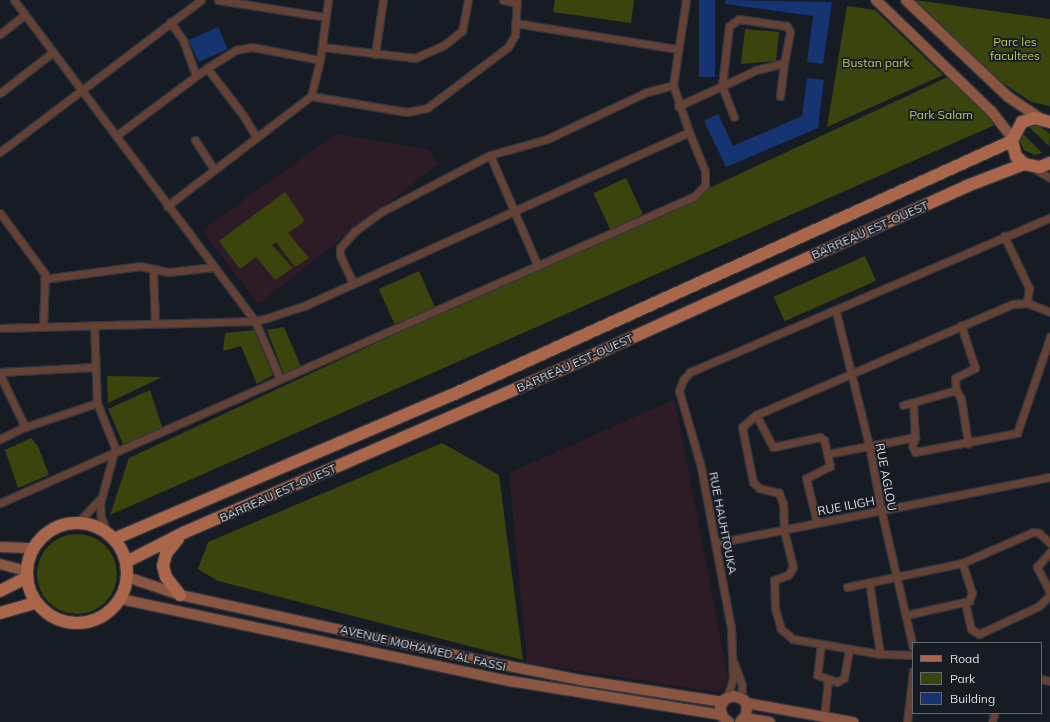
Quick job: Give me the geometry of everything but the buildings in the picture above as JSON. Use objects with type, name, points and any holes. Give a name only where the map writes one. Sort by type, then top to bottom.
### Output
[{"type":"main road","points":[[1028,166],[1016,156],[1012,140],[1022,122],[1046,119]]},
{"type":"main road","name":"BARREAU EST-OUEST","points":[[111,536],[452,394],[1012,140]]},
{"type":"main road","name":"BARREAU EST-OUEST","points":[[126,562],[185,532],[598,353],[966,186],[1028,166],[1050,163]]},
{"type":"main road","points":[[78,522],[94,526],[111,536],[126,562],[127,577],[120,598],[107,612],[83,622],[57,619],[36,603],[26,574],[33,548],[48,531],[78,522]]},
{"type":"main road","points":[[180,595],[166,577],[163,564],[168,551],[185,532]]},
{"type":"main road","points":[[0,591],[26,574]]},
{"type":"main road","points":[[0,613],[36,603]]},
{"type":"street","points":[[14,0],[116,135],[167,206],[255,321],[280,379]]},
{"type":"street","points":[[0,152],[200,0]]},
{"type":"street","points":[[218,0],[325,17]]},
{"type":"street","points":[[167,206],[311,96],[320,60],[328,0]]},
{"type":"street","points":[[375,54],[383,0]]},
{"type":"street","points":[[322,47],[415,58],[444,45],[462,31],[468,0]]},
{"type":"street","points":[[311,96],[418,112],[434,104],[500,54],[515,35],[517,1],[503,0]]},
{"type":"street","points":[[0,503],[537,264],[695,196],[705,186],[705,171],[678,106],[673,85],[686,0]]},
{"type":"street","points":[[876,0],[992,112],[1012,140]]},
{"type":"street","points":[[908,1],[1007,96],[1046,119]]},
{"type":"street","points":[[0,34],[24,15]]},
{"type":"street","points":[[734,117],[722,86],[729,26],[735,20],[787,26],[790,32],[780,96]]},
{"type":"street","points":[[170,22],[183,40],[196,75]]},
{"type":"street","points":[[515,23],[678,49]]},
{"type":"street","points":[[116,135],[196,75],[236,50],[252,47],[320,60]]},
{"type":"street","points":[[0,93],[53,52]]},
{"type":"street","points":[[678,106],[764,67],[784,63]]},
{"type":"street","points":[[207,68],[243,114],[256,137]]},
{"type":"street","points":[[353,283],[339,252],[355,231],[412,194],[490,155],[546,139],[652,90],[673,85]]},
{"type":"street","points":[[0,328],[155,322],[255,321],[306,305],[689,132]]},
{"type":"street","points":[[195,140],[214,169]]},
{"type":"street","points":[[490,155],[513,212],[537,264]]},
{"type":"street","points":[[1028,166],[1050,178]]},
{"type":"street","points":[[0,213],[40,267],[44,279],[43,326]]},
{"type":"street","points":[[836,312],[1004,236],[1050,218]]},
{"type":"street","points":[[1004,236],[1029,288],[1027,303]]},
{"type":"street","points":[[44,279],[140,266],[153,271],[185,272],[214,267]]},
{"type":"street","points":[[153,271],[155,322]]},
{"type":"street","points":[[912,655],[880,654],[793,639],[781,629],[775,608],[774,580],[788,576],[793,567],[784,530],[783,504],[779,493],[759,488],[753,482],[741,432],[744,424],[756,415],[852,375],[961,325],[1013,304],[1027,303],[1050,312]]},
{"type":"street","name":"RUE AGLOU","points":[[836,312],[870,446],[881,510],[898,576],[912,642]]},
{"type":"street","name":"RUE HAUHTOUKA","points":[[725,700],[733,679],[731,628],[701,467],[679,391],[690,372],[836,312]]},
{"type":"street","points":[[94,325],[97,403],[112,438],[113,465],[102,496],[101,517],[111,536]]},
{"type":"street","points":[[961,325],[975,368],[955,378],[956,390],[961,399],[968,442]]},
{"type":"street","points":[[913,402],[915,437],[912,446],[915,452],[1017,433],[1050,336]]},
{"type":"street","points":[[0,372],[95,367]]},
{"type":"street","points":[[0,375],[25,427]]},
{"type":"street","points":[[903,405],[956,390]]},
{"type":"street","points":[[0,439],[25,427],[97,403]]},
{"type":"street","points":[[756,415],[773,447],[820,437],[824,440],[830,466],[808,475],[806,478],[817,523]]},
{"type":"street","points":[[827,454],[915,437]]},
{"type":"street","name":"RUE ILIGH","points":[[716,543],[1050,477]]},
{"type":"street","points":[[78,522],[102,496]]},
{"type":"street","points":[[847,587],[962,562],[1033,532],[1039,533],[1050,543]]},
{"type":"street","points":[[0,547],[33,548]]},
{"type":"street","points":[[965,603],[971,629],[979,634],[1039,606],[1050,594],[1037,566],[1050,552]]},
{"type":"street","points":[[906,615],[965,603],[972,593],[962,562]]},
{"type":"street","points":[[0,564],[26,574]]},
{"type":"street","name":"AVENUE MOHAMED AL FASSI","points":[[127,577],[180,595],[580,680],[725,700],[744,701]]},
{"type":"street","points":[[869,582],[880,654]]},
{"type":"street","name":"AVENUE MOHAMED AL FASSI","points":[[120,598],[510,681],[726,720]]},
{"type":"street","points":[[821,644],[816,672],[819,678],[828,680],[839,681],[844,678],[849,649]]},
{"type":"street","name":"RUE HAUHTOUKA","points":[[733,661],[742,685],[744,701]]},
{"type":"street","points":[[907,722],[912,679]]},
{"type":"street","points":[[824,718],[828,680]]},
{"type":"street","points":[[725,700],[726,720]]},
{"type":"street","points":[[768,722],[741,721],[744,701],[824,718],[853,722]]},
{"type":"shaded area","points":[[336,134],[430,150],[438,164],[258,304],[202,230]]},
{"type":"shaded area","points":[[675,399],[728,679],[725,688],[718,692],[527,663],[509,473]]},
{"type":"green space","points":[[555,0],[634,0],[631,23],[553,12]]},
{"type":"green space","name":"Parc les facultees","points":[[915,0],[1050,19],[1050,106],[1031,102],[981,68]]},
{"type":"green space","name":"Bustan park","points":[[847,6],[875,10],[943,75],[827,127]]},
{"type":"green space","points":[[745,29],[779,32],[776,61],[741,64]]},
{"type":"green space","name":"Park Salam","points":[[948,77],[997,124],[110,515],[129,458]]},
{"type":"green space","points":[[1037,124],[1050,134],[1049,146],[1028,126]]},
{"type":"green space","points":[[1021,132],[1042,153],[1035,155],[1024,150],[1019,140]]},
{"type":"green space","points":[[626,178],[643,214],[610,229],[593,193]]},
{"type":"green space","points":[[285,192],[305,221],[288,233],[309,258],[295,267],[276,242],[272,245],[293,268],[275,280],[256,257],[240,269],[219,241]]},
{"type":"green space","points":[[865,256],[876,281],[785,321],[774,297]]},
{"type":"green space","points":[[419,271],[435,307],[395,325],[379,289]]},
{"type":"green space","points":[[284,327],[302,369],[285,377],[267,330]]},
{"type":"green space","points":[[254,330],[273,375],[257,384],[241,346],[223,351],[225,333]]},
{"type":"green space","points":[[107,376],[162,377],[108,403]]},
{"type":"green space","points":[[150,390],[163,429],[123,444],[108,409]]},
{"type":"green space","points":[[31,438],[38,446],[49,475],[18,488],[5,450]]},
{"type":"green space","points":[[442,443],[499,475],[523,660],[218,581],[198,569],[208,542]]},
{"type":"green space","points":[[69,534],[85,534],[106,545],[117,566],[117,582],[106,603],[85,614],[69,614],[55,608],[48,603],[43,596],[37,582],[37,566],[43,552],[48,545],[55,540]]}]
